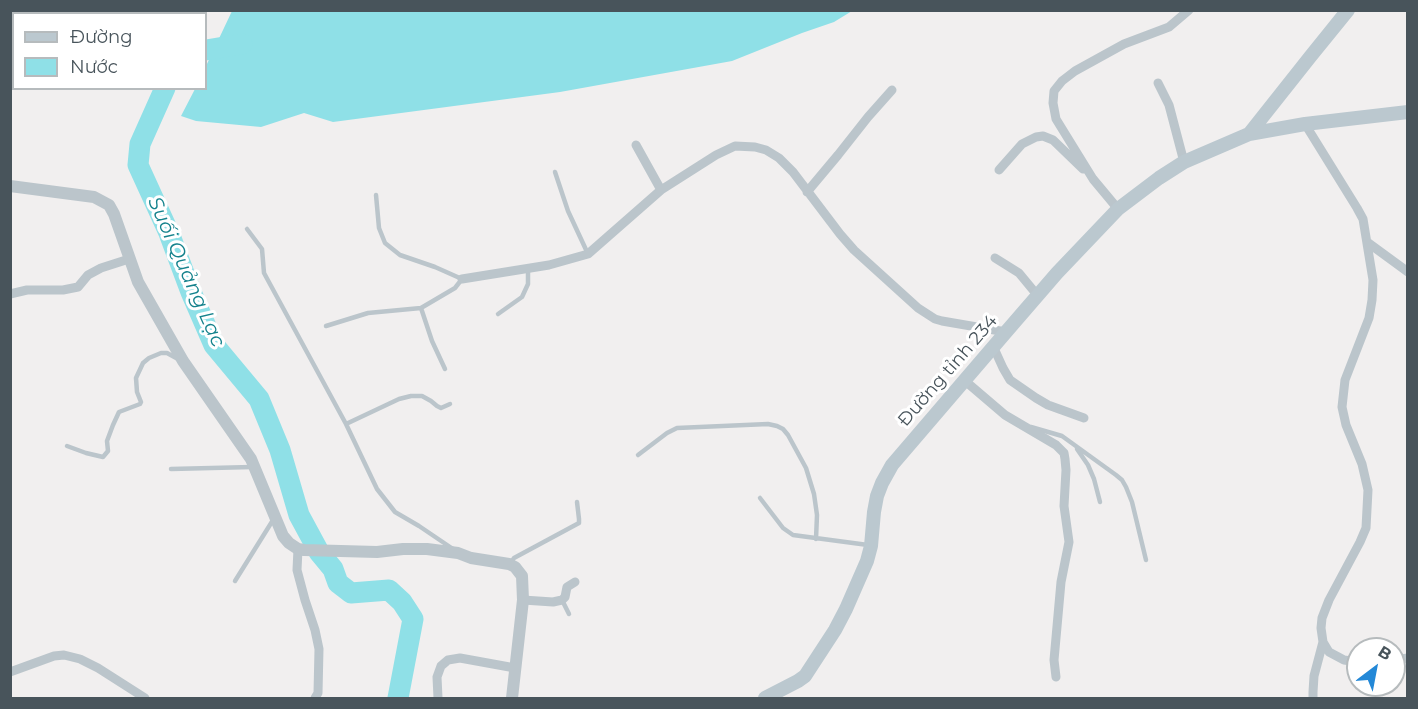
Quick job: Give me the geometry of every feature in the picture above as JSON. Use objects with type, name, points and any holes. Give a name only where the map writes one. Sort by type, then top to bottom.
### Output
[{"type":"main road","points":[[1249,134],[1348,10]]},
{"type":"main road","name":"Đường tỉnh 234","points":[[765,699],[805,676],[835,630],[867,561],[877,496],[886,474],[993,346],[1118,209],[1184,162],[1249,134],[1305,124],[1407,112]]},
{"type":"street","points":[[1093,179],[1056,119],[1053,103],[1054,91],[1075,71],[1124,44],[1169,27],[1189,10]]},
{"type":"street","points":[[1158,83],[1168,105],[1184,162]]},
{"type":"street","points":[[807,192],[892,90]]},
{"type":"street","points":[[1305,124],[1363,219],[1372,280],[1369,318],[1345,380],[1342,407],[1346,425],[1362,464],[1368,490],[1366,528],[1334,590],[1322,618],[1321,628],[1323,642],[1329,652],[1346,660]]},
{"type":"street","points":[[999,170],[1022,144],[1042,136],[1053,140],[1093,179],[1118,209]]},
{"type":"street","points":[[636,145],[661,190]]},
{"type":"street","points":[[462,279],[549,265],[588,254],[661,190],[716,155],[735,146],[754,147],[766,150],[779,158],[793,172],[840,234],[918,308],[942,321],[1006,332]]},
{"type":"street","points":[[10,186],[94,196],[109,205],[138,282],[183,361],[251,459],[283,536],[289,543],[301,550],[378,552],[427,549],[458,552],[471,558],[515,567],[522,576],[523,600],[512,699]]},
{"type":"street","points":[[1367,242],[1407,272]]},
{"type":"street","points":[[995,258],[1019,273],[1038,296]]},
{"type":"street","points":[[10,294],[27,290],[63,290],[78,287],[88,275],[129,259]]},
{"type":"street","points":[[993,346],[1010,380],[1048,405],[1084,418]]},
{"type":"street","points":[[964,380],[1005,415],[1056,445],[1064,453],[1066,470],[1064,506],[1069,542],[1061,582],[1054,660],[1056,677]]},
{"type":"street","points":[[301,550],[297,570],[319,649],[318,693],[315,699]]},
{"type":"street","points":[[523,600],[553,602],[562,600],[567,587],[575,582]]},
{"type":"street","points":[[1313,699],[1314,676],[1323,642]]},
{"type":"street","points":[[10,672],[54,656],[64,655],[80,659],[98,668],[145,699]]},
{"type":"street","points":[[438,699],[438,677],[441,666],[448,660],[460,658],[515,668]]},
{"type":"lane","points":[[555,172],[568,211],[588,254]]},
{"type":"lane","points":[[326,326],[368,313],[421,308],[455,288],[462,279],[400,255],[385,243],[379,228],[376,195]]},
{"type":"lane","points":[[247,229],[262,249],[264,273],[346,424],[377,489],[394,512],[419,525],[458,552]]},
{"type":"lane","points":[[498,314],[522,297],[528,284],[528,268]]},
{"type":"lane","points":[[421,308],[432,341],[445,369]]},
{"type":"lane","points":[[67,446],[103,457],[108,451],[108,441],[119,412],[141,402],[137,392],[136,378],[143,363],[161,353],[167,353],[183,361]]},
{"type":"lane","points":[[346,424],[399,399],[411,396],[422,396],[441,408],[450,404]]},
{"type":"lane","points":[[638,455],[677,428],[768,424],[777,426],[788,435],[806,468],[814,494],[817,515],[816,538]]},
{"type":"lane","points":[[1022,425],[1062,436],[1116,475],[1126,487],[1146,560]]},
{"type":"lane","points":[[1076,446],[1091,472],[1100,502]]},
{"type":"lane","points":[[171,469],[254,467]]},
{"type":"lane","points":[[759,498],[773,517],[793,535],[871,546]]},
{"type":"lane","points":[[509,564],[514,558],[579,523],[577,502]]},
{"type":"lane","points":[[235,581],[275,517]]},
{"type":"lane","points":[[562,600],[569,614]]},
{"type":"water","points":[[232,10],[852,11],[834,22],[732,61],[560,92],[333,122],[304,113],[261,127],[196,121],[181,116],[194,90],[207,90],[207,64]]},
{"type":"waterway","points":[[34,10],[40,12]]},
{"type":"waterway","points":[[207,50],[242,44]]},
{"type":"waterway","name":"Suối Quảng Lạc","points":[[164,90],[140,144],[138,165],[169,233],[214,345],[259,399],[280,450],[299,515],[319,552],[333,569],[338,583],[351,593],[389,590],[402,602],[413,619],[398,698]]}]
